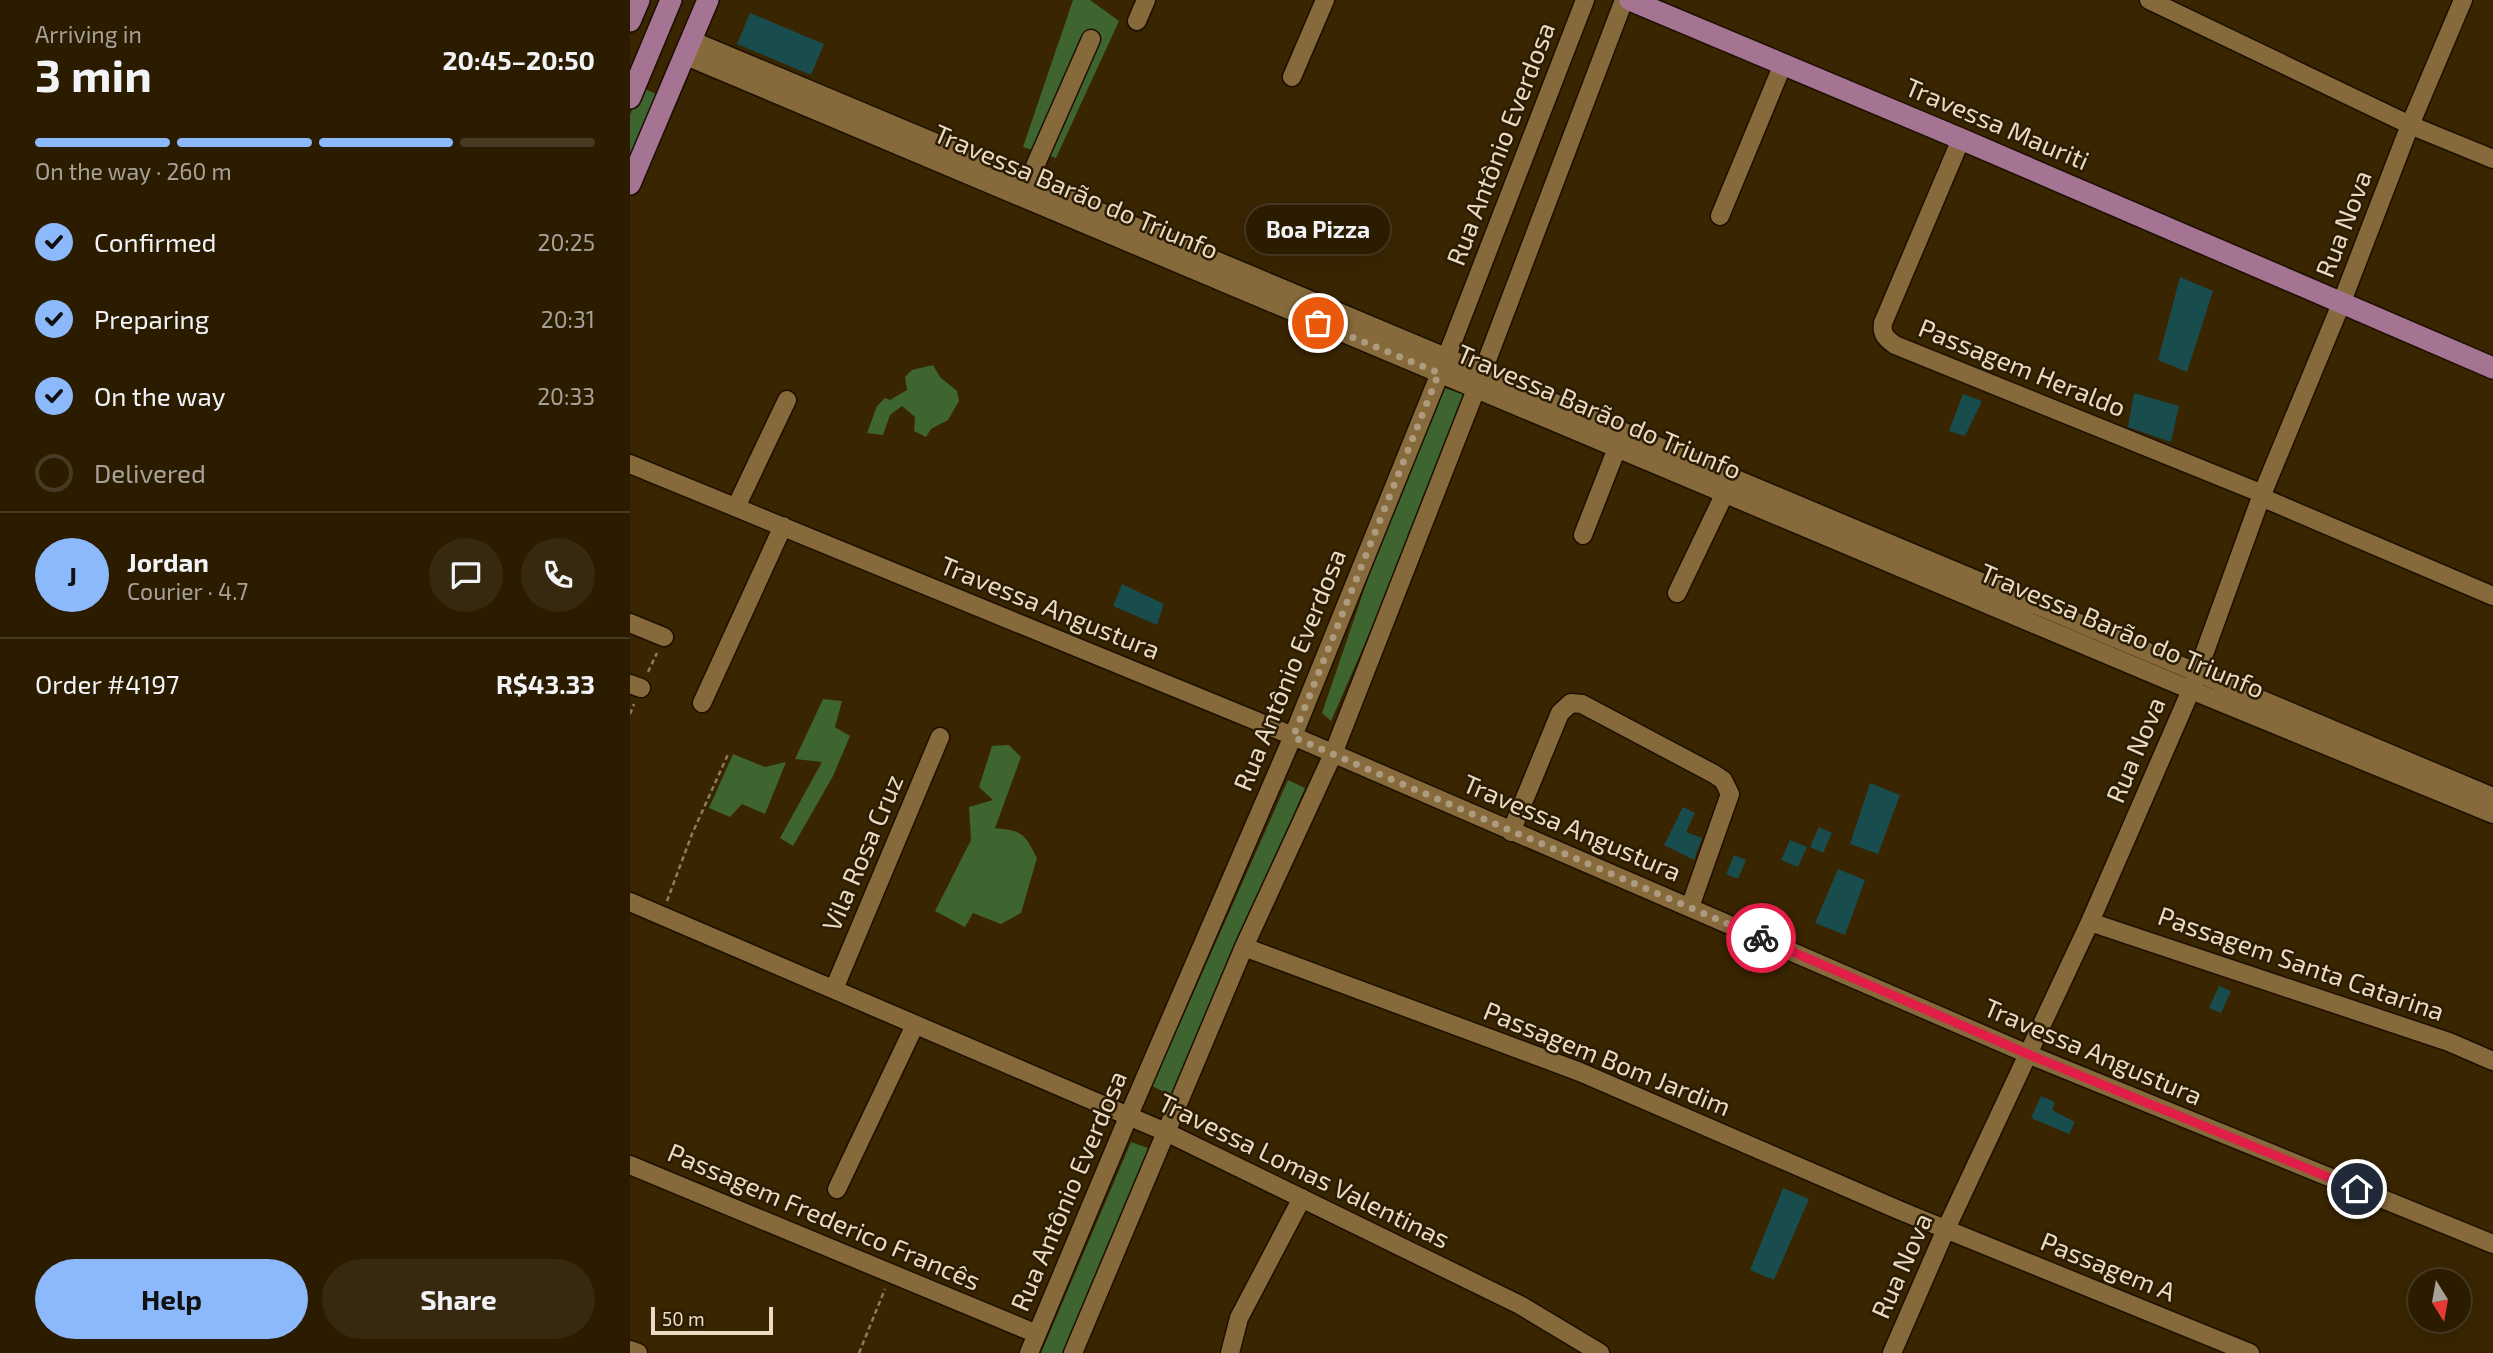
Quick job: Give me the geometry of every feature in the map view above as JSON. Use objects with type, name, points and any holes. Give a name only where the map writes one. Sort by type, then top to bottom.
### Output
[{"type":"main road","points":[[630,98],[671,0]]},
{"type":"main road","points":[[630,184],[708,0]]},
{"type":"main road","name":"Travessa Mauriti","points":[[1630,0],[2493,368]]},
{"type":"street","points":[[1137,21],[1146,0]]},
{"type":"street","points":[[1292,77],[1325,0]]},
{"type":"street","name":"Rua Antônio Everdosa","points":[[1029,1353],[1293,737],[1447,356],[1585,0]]},
{"type":"street","points":[[1073,1353],[1168,1133],[1244,947],[1333,754],[1480,380],[1624,0]]},
{"type":"street","points":[[2149,0],[2410,124],[2493,159]]},
{"type":"street","name":"Rua Nova","points":[[1892,1353],[1946,1230],[2090,922],[2194,681],[2262,496],[2462,0]]},
{"type":"street","points":[[1027,182],[1091,39]]},
{"type":"street","name":"Travessa Barão do Triunfo","points":[[688,48],[1027,182],[1052,202]]},
{"type":"street","name":"Travessa Barão do Triunfo","points":[[688,48],[1202,264],[1447,356],[1480,380],[1617,448],[1725,493],[1814,521]]},
{"type":"street","points":[[1720,216],[1783,64]]},
{"type":"street","name":"Passagem Heraldo","points":[[1961,139],[1883,323],[1882,329],[1888,340],[2262,496]]},
{"type":"street","name":"Travessa Barão do Triunfo","points":[[1202,264],[1439,373],[1480,380],[2194,681],[2493,797]]},
{"type":"street","points":[[736,507],[787,400]]},
{"type":"street","points":[[1583,535],[1617,448]]},
{"type":"street","name":"Travessa Angustura","points":[[630,464],[1293,737],[2030,1055],[2493,1244]]},
{"type":"street","points":[[1677,593],[1725,493]]},
{"type":"street","points":[[2262,496],[2493,596]]},
{"type":"street","points":[[702,703],[783,526]]},
{"type":"street","points":[[630,624],[664,637]]},
{"type":"street","points":[[1511,832],[1560,713],[1572,703],[1582,704],[1723,780],[1730,794],[1690,907]]},
{"type":"street","name":"Travessa Barão do Triunfo","points":[[2297,723],[2493,814]]},
{"type":"street","name":"Vila Rosa Cruz","points":[[834,989],[940,737]]},
{"type":"street","name":"Travessa Lomas Valentinas","points":[[630,902],[1168,1133],[1520,1306],[1600,1353]]},
{"type":"street","name":"Passagem Santa Catarina","points":[[2090,922],[2449,1042],[2493,1061]]},
{"type":"street","name":"Passagem Bom Jardim","points":[[1244,947],[1580,1072],[1946,1230]]},
{"type":"street","points":[[837,1189],[915,1025]]},
{"type":"street","name":"Passagem Frederico Francês","points":[[630,1165],[1037,1334]]},
{"type":"street","points":[[1230,1353],[1238,1318],[1302,1198]]},
{"type":"street","name":"Passagem A","points":[[1946,1230],[2250,1353]]},
{"type":"street","points":[[630,1350],[638,1353]]},
{"type":"path","points":[[670,894],[692,834],[729,752]]},
{"type":"path","points":[[859,1353],[892,1273]]},
{"type":"green space","points":[[1073,0],[1090,0],[1119,21],[1056,158],[1023,147]]},
{"type":"green space","points":[[641,87],[662,97],[630,171],[630,115]]},
{"type":"green space","points":[[933,365],[940,377],[957,391],[959,401],[948,420],[931,429],[926,437],[914,431],[915,417],[902,406],[890,415],[883,435],[867,433],[877,406],[885,398],[890,400],[907,390],[905,377],[912,370]]},
{"type":"green space","points":[[1434,385],[1473,397],[1331,721],[1322,713]]},
{"type":"green space","points":[[823,699],[842,701],[835,727],[850,736],[833,776],[793,846],[780,838],[822,762],[795,759]]},
{"type":"green space","points":[[1009,745],[1021,757],[995,828],[1012,830],[1022,835],[1037,858],[1021,913],[1001,924],[973,913],[965,927],[935,911],[971,840],[969,807],[993,800],[979,787],[992,746]]},
{"type":"green space","points":[[733,754],[765,767],[786,762],[765,814],[742,804],[730,817],[709,808]]},
{"type":"green space","points":[[1288,780],[1305,788],[1174,1097],[1152,1086]]},
{"type":"green space","points":[[1131,1142],[1151,1149],[1063,1353],[1041,1353]]},
{"type":"building","points":[[750,13],[824,44],[811,75],[737,44]]},
{"type":"building","points":[[2180,277],[2213,291],[2187,372],[2158,360]]},
{"type":"building","points":[[2134,393],[2179,406],[2171,442],[2128,427]]},
{"type":"building","points":[[1963,394],[1982,401],[1965,436],[1949,431]]},
{"type":"building","points":[[1122,584],[1164,604],[1157,625],[1113,606]]},
{"type":"building","points":[[1870,783],[1900,795],[1878,854],[1850,844]]},
{"type":"building","points":[[1683,807],[1695,813],[1686,832],[1702,838],[1694,860],[1664,845]]},
{"type":"building","points":[[1819,827],[1832,833],[1823,853],[1810,847]]},
{"type":"building","points":[[1790,840],[1807,847],[1798,867],[1781,860]]},
{"type":"building","points":[[1734,855],[1746,860],[1738,879],[1726,874]]},
{"type":"building","points":[[1838,869],[1865,880],[1845,935],[1815,923]]},
{"type":"building","points":[[2219,986],[2231,991],[2221,1013],[2209,1008]]},
{"type":"building","points":[[2041,1096],[2055,1102],[2052,1110],[2075,1122],[2069,1134],[2031,1118]]},
{"type":"building","points":[[1783,1188],[1809,1199],[1774,1280],[1750,1270]]},
{"type":"way so far","points":[[1318,323],[1439,373],[1293,737],[1761,938]]},
{"type":"place","name":"Boa Pizza","points":[[1318,323]]},
{"type":"route","points":[[1761,938],[2030,1055],[2357,1189]]}]
